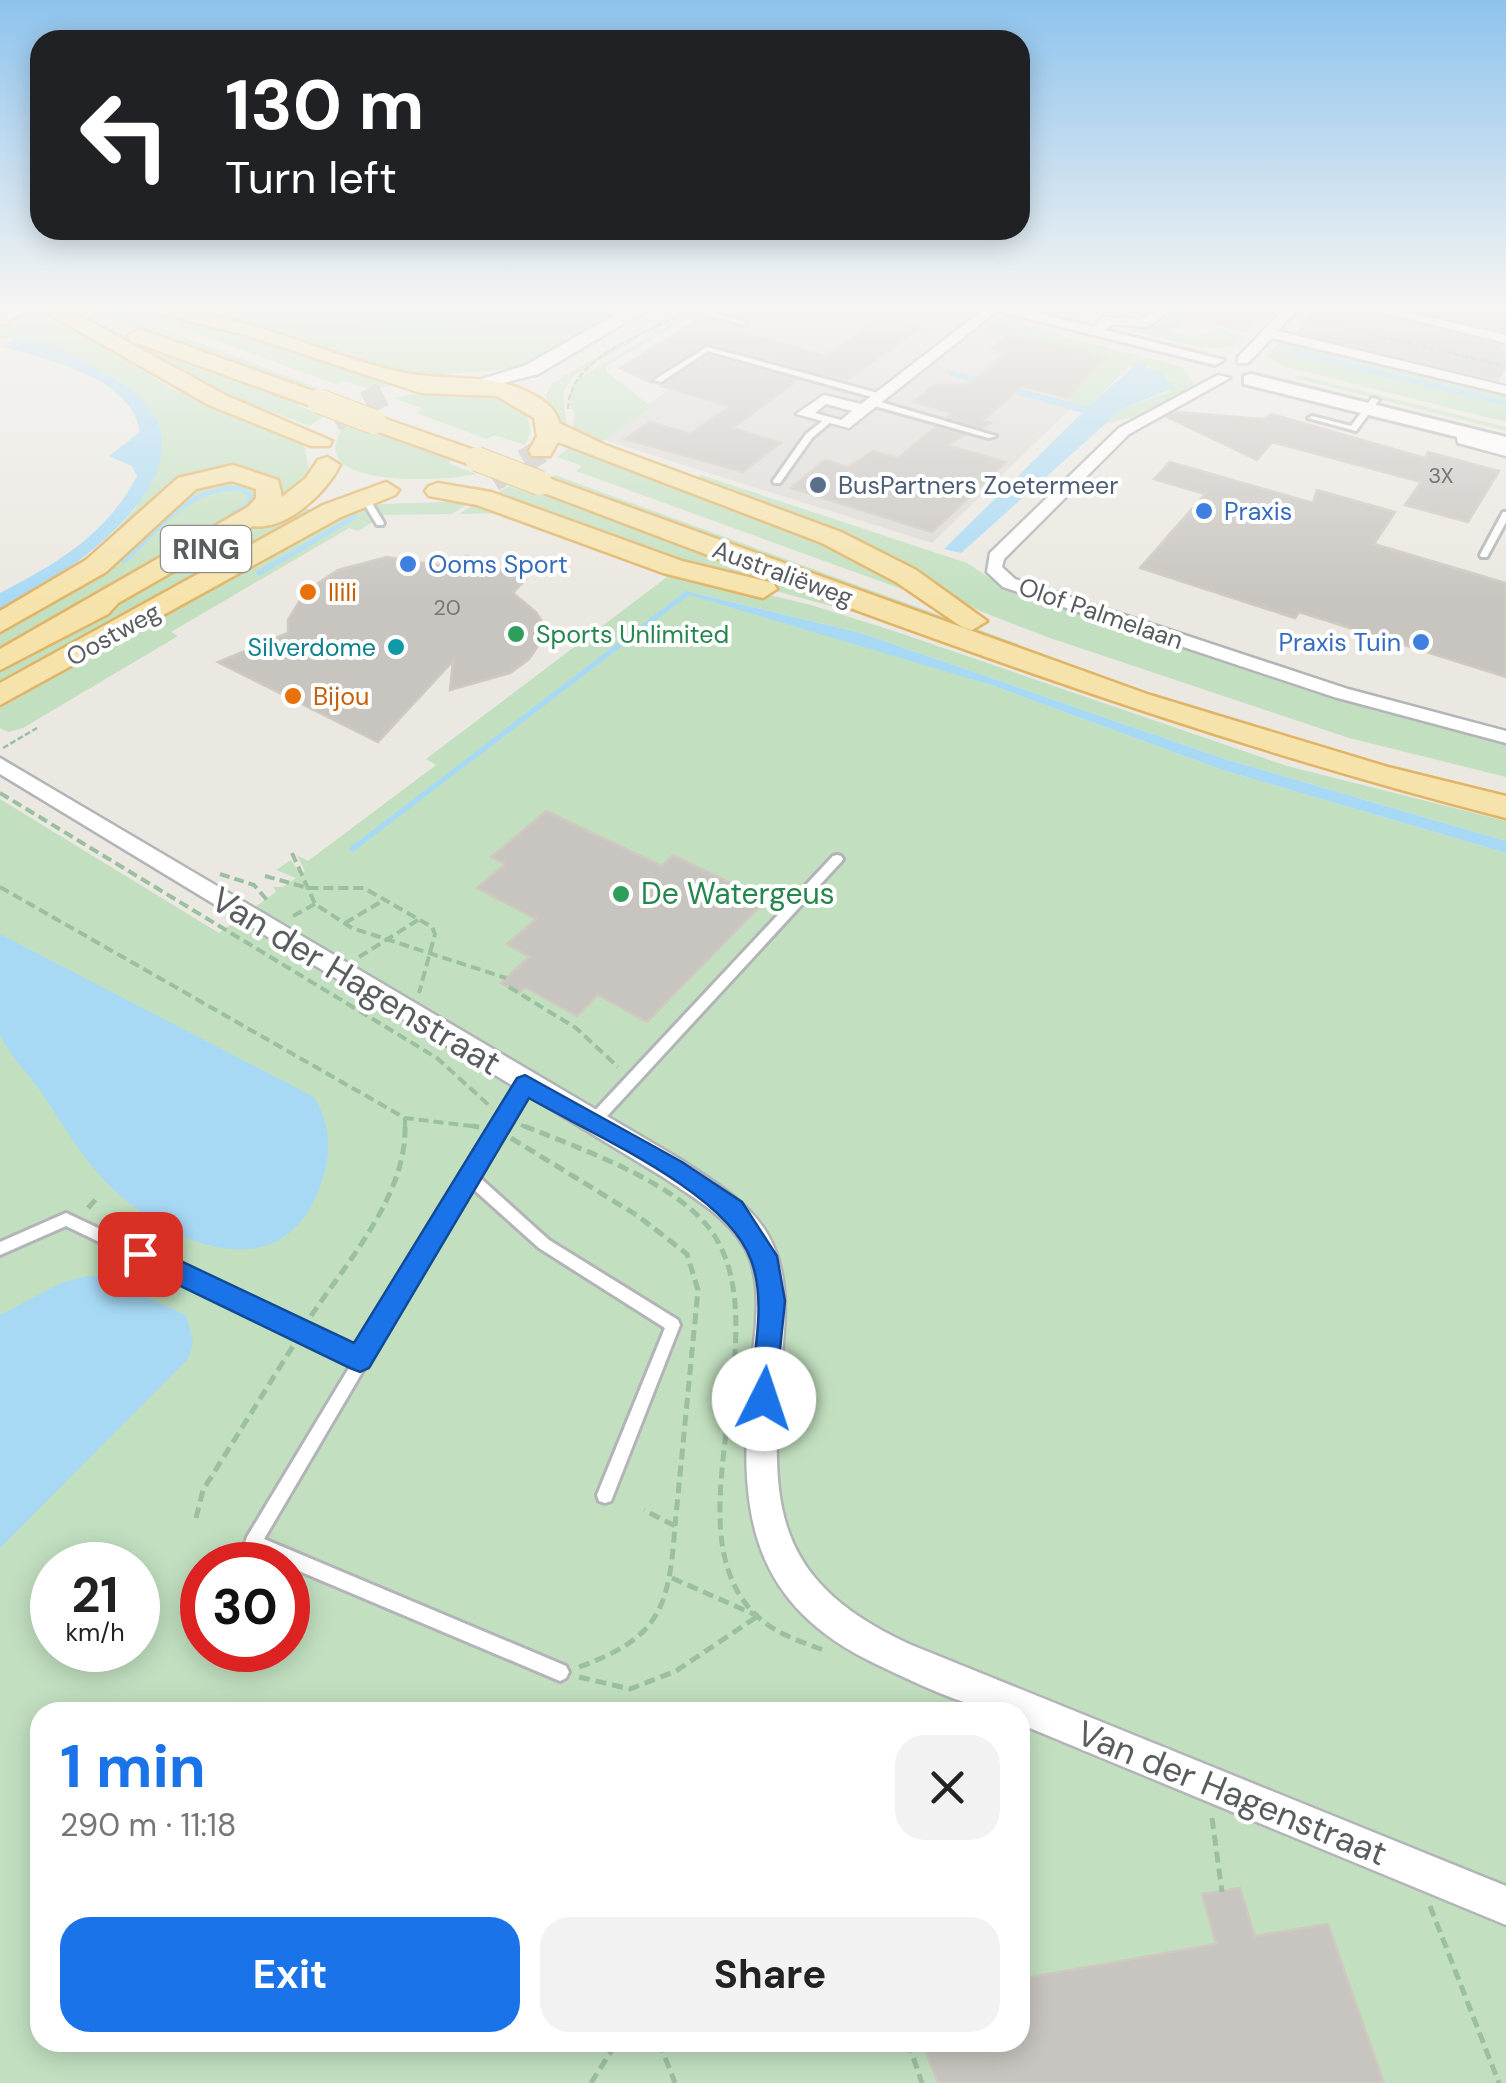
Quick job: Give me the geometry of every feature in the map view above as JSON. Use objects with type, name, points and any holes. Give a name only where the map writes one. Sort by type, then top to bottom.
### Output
[{"type":"main road","name":"RING","points":[[252,407],[328,423],[361,484],[377,503],[438,491],[489,462]]},
{"type":"main road","name":"Australiëweg","points":[[290,407],[328,423],[384,409],[489,462],[545,448],[972,621],[1240,713],[1506,783]]},
{"type":"main road","name":"Australiëweg","points":[[299,407],[328,423]]},
{"type":"main road","points":[[384,409],[388,407]]},
{"type":"main road","points":[[519,407],[545,448],[779,515],[944,598],[972,621]]},
{"type":"main road","points":[[539,407],[545,448]]},
{"type":"main road","name":"Oostweg","points":[[0,661],[301,497],[321,480],[328,423]]},
{"type":"main road","name":"Australiëweg","points":[[545,448],[1046,670],[1277,747],[1506,807]]},
{"type":"main road","points":[[0,623],[96,566],[188,482],[234,474],[269,485],[269,499],[257,513],[108,597],[74,621]]},
{"type":"main road","points":[[438,491],[482,498],[673,567],[818,603],[1000,663],[1046,670]]},
{"type":"main road","name":"Oostweg","points":[[0,696],[332,511],[377,503]]},
{"type":"street","points":[[813,407],[803,414],[844,425],[868,407]]},
{"type":"street","name":"Olof Palmelaan","points":[[1159,407],[1124,431],[996,557],[993,568],[998,574],[1010,583],[1340,694],[1506,737]]},
{"type":"street","points":[[1382,407],[1506,442]]},
{"type":"street","points":[[1386,407],[1506,433]]},
{"type":"street","points":[[1460,431],[1464,440],[1506,451]]},
{"type":"street","name":"Van der Hagenstraat","points":[[1,757],[733,1210],[764,1256],[771,1301],[761,1500],[780,1555],[814,1604],[860,1636],[1014,1702]]},
{"type":"street","name":"Van der Hagenstraat","points":[[1030,1709],[1506,1906]]},
{"type":"lane","points":[[889,407],[992,436]]},
{"type":"lane","points":[[1312,418],[1352,429],[1369,407]]},
{"type":"lane","points":[[777,480],[808,436],[828,421]]},
{"type":"lane","points":[[1484,555],[1501,532],[1506,514]]},
{"type":"lane","points":[[592,1123],[837,858]]},
{"type":"lane","points":[[525,1084],[253,1542],[560,1672]]},
{"type":"lane","points":[[468,1176],[544,1244],[672,1326],[605,1496]]},
{"type":"lane","points":[[0,1249],[66,1219],[360,1359]]},
{"type":"path","points":[[1,757],[37,728]]},
{"type":"path","name":"Van der Hagenstraat","points":[[0,793],[436,1058],[499,1123],[589,1152],[674,1202],[712,1232],[727,1256],[736,1292],[724,1436],[724,1538],[731,1574],[758,1616],[787,1635],[833,1654]]},
{"type":"path","points":[[292,853],[315,904],[344,923],[506,978]]},
{"type":"path","points":[[265,876],[308,888],[364,888],[419,920],[435,934],[418,993]]},
{"type":"path","points":[[0,887],[405,1118],[499,1123]]},
{"type":"path","points":[[344,923],[384,900]]},
{"type":"path","points":[[358,958],[419,920]]},
{"type":"path","points":[[509,988],[576,1028],[632,1080]]},
{"type":"path","points":[[560,1672],[639,1642],[662,1612],[672,1578],[675,1526],[644,1510]]},
{"type":"path","points":[[672,1578],[758,1616]]},
{"type":"path","points":[[560,1672],[630,1689],[676,1670],[758,1616]]},
{"type":"path","points":[[1214,1788],[1215,1865],[1222,1892]]},
{"type":"path","points":[[1410,1864],[1430,1904],[1499,2083]]},
{"type":"path","points":[[591,2083],[611,2052]]},
{"type":"path","points":[[662,2052],[674,2083]]},
{"type":"path","points":[[911,2052],[922,2083]]},
{"type":"shaded area","points":[[644,407],[1072,407],[932,543],[598,438]]},
{"type":"green space","points":[[148,407],[219,407],[295,438],[305,448],[310,477],[269,507],[276,495],[216,471],[0,619],[102,545],[136,508]]},
{"type":"green space","points":[[260,407],[302,407],[324,416],[310,426]]},
{"type":"green space","points":[[515,407],[528,419],[531,431],[525,445],[494,435],[487,439],[416,413],[421,408]]},
{"type":"green space","points":[[552,407],[565,407],[567,429]]},
{"type":"green space","points":[[571,407],[651,407],[596,445],[571,434],[575,416]]},
{"type":"green space","points":[[1127,407],[1156,407],[1107,423]]},
{"type":"green space","points":[[1411,407],[1427,407],[1506,427],[1506,431]]},
{"type":"green space","points":[[1447,407],[1506,407],[1506,422]]},
{"type":"green space","points":[[346,424],[375,434],[383,430],[455,458],[448,463],[477,474],[410,479],[357,471],[341,461],[336,446]]},
{"type":"green space","points":[[572,446],[783,521],[932,600],[576,471],[582,466],[557,457]]},
{"type":"green space","points":[[555,475],[1018,644],[1023,656],[548,479]]},
{"type":"green space","points":[[701,475],[967,563],[997,583],[1375,711],[1506,742],[1506,777],[1349,738],[1047,637],[980,611],[788,514],[698,479]]},
{"type":"green space","points":[[229,479],[254,484],[261,495],[236,520],[0,646],[0,626],[188,488]]},
{"type":"green space","points":[[509,486],[537,495],[545,491],[882,615],[879,619],[732,579],[490,497]]},
{"type":"green space","points":[[473,501],[452,514],[384,515],[358,531],[349,528],[171,632],[178,636],[23,728],[8,732],[0,728],[0,708],[344,515],[380,504]]},
{"type":"green space","points":[[476,503],[674,572],[811,605],[897,632],[1287,766],[1506,821],[1506,841],[1225,759],[861,633],[686,591],[991,685],[1222,770],[1506,853],[1506,2083],[0,2083],[0,799],[219,933],[276,892],[273,887],[283,887],[296,878],[276,870],[291,860],[300,874],[305,871],[297,855],[308,861],[436,765],[426,759],[667,577],[502,513],[459,514]]},
{"type":"green space","points":[[296,504],[312,511],[0,686],[0,669]]},
{"type":"water","points":[[129,407],[149,408],[162,441],[156,475],[134,508],[103,541],[67,570],[0,613],[0,593],[79,545],[125,497],[137,476],[132,466],[109,456],[140,432]]},
{"type":"water","points":[[1061,407],[1126,407],[961,553],[944,549],[1082,413]]},
{"type":"water","points":[[686,591],[861,633],[1225,759],[1506,841],[1506,853],[1222,770],[991,685],[689,595],[353,852],[348,849]]},
{"type":"water","points":[[0,934],[314,1097],[327,1129],[328,1151],[321,1184],[303,1219],[280,1240],[252,1249],[221,1248],[159,1224],[106,1182],[0,1033]]},
{"type":"water","points":[[87,1276],[102,1277],[186,1315],[193,1340],[189,1358],[0,1548],[0,1315],[61,1283]]},
{"type":"building","points":[[729,407],[761,407],[732,428],[781,443],[743,472],[625,439],[650,422],[690,434]]},
{"type":"building","points":[[932,407],[998,407],[982,421],[990,423],[981,428],[947,418],[952,413]]},
{"type":"building","points":[[1176,412],[1263,419],[1272,414],[1425,458],[1428,452],[1499,471],[1468,522],[1405,505],[1421,482],[1272,442],[1257,460],[1167,417]]},
{"type":"building","points":[[936,427],[965,435],[946,445],[1006,462],[932,532],[791,488],[825,460],[848,467],[873,451],[898,458]]},
{"type":"building","points":[[1170,462],[1313,503],[1317,490],[1395,512],[1374,544],[1506,583],[1506,677],[1299,612],[1295,618],[1140,568],[1205,494],[1154,479]]},
{"type":"building","name":"Silverdome","points":[[467,556],[525,580],[513,593],[536,612],[545,626],[540,643],[529,659],[510,673],[450,690],[453,661],[378,742],[218,662],[288,633],[288,620],[305,592],[338,570],[387,557],[445,566]]},
{"type":"building","points":[[546,811],[662,866],[673,855],[766,900],[647,1022],[598,995],[577,1016],[525,987],[519,993],[501,983],[529,957],[507,944],[536,919],[477,888],[505,864],[491,857]]},
{"type":"building","points":[[1240,1888],[1255,1936],[1328,1924],[1384,2083],[938,2083],[926,2052],[1030,2052],[1030,1977],[1216,1944],[1202,1894]]},
{"type":"waterway","points":[[124,561],[163,522],[191,501],[224,489],[243,488],[251,496],[247,505],[231,515]]},
{"type":"waterway","points":[[259,573],[354,517]]},
{"type":"tunnel","points":[[334,420],[358,407]]},
{"type":"tunnel","points":[[493,480],[541,451]]},
{"type":"place","name":"BusPartners Zoetermeer","points":[[818,485]]},
{"type":"place","name":"Praxis","points":[[1204,511]]},
{"type":"place","name":"Ooms Sport","points":[[408,564]]},
{"type":"place","name":"Ilili","points":[[308,592]]},
{"type":"place","name":"Sports Unlimited","points":[[516,634]]},
{"type":"place","name":"Praxis Tuin","points":[[1421,642]]},
{"type":"place","name":"Silverdome","points":[[396,647]]},
{"type":"place","name":"Bijou","points":[[293,696]]},
{"type":"place","name":"De Watergeus","points":[[621,894]]},
{"type":"route","points":[[140,1254],[360,1359],[525,1084],[673,1169],[733,1210],[764,1256],[771,1301],[764,1399]]}]
